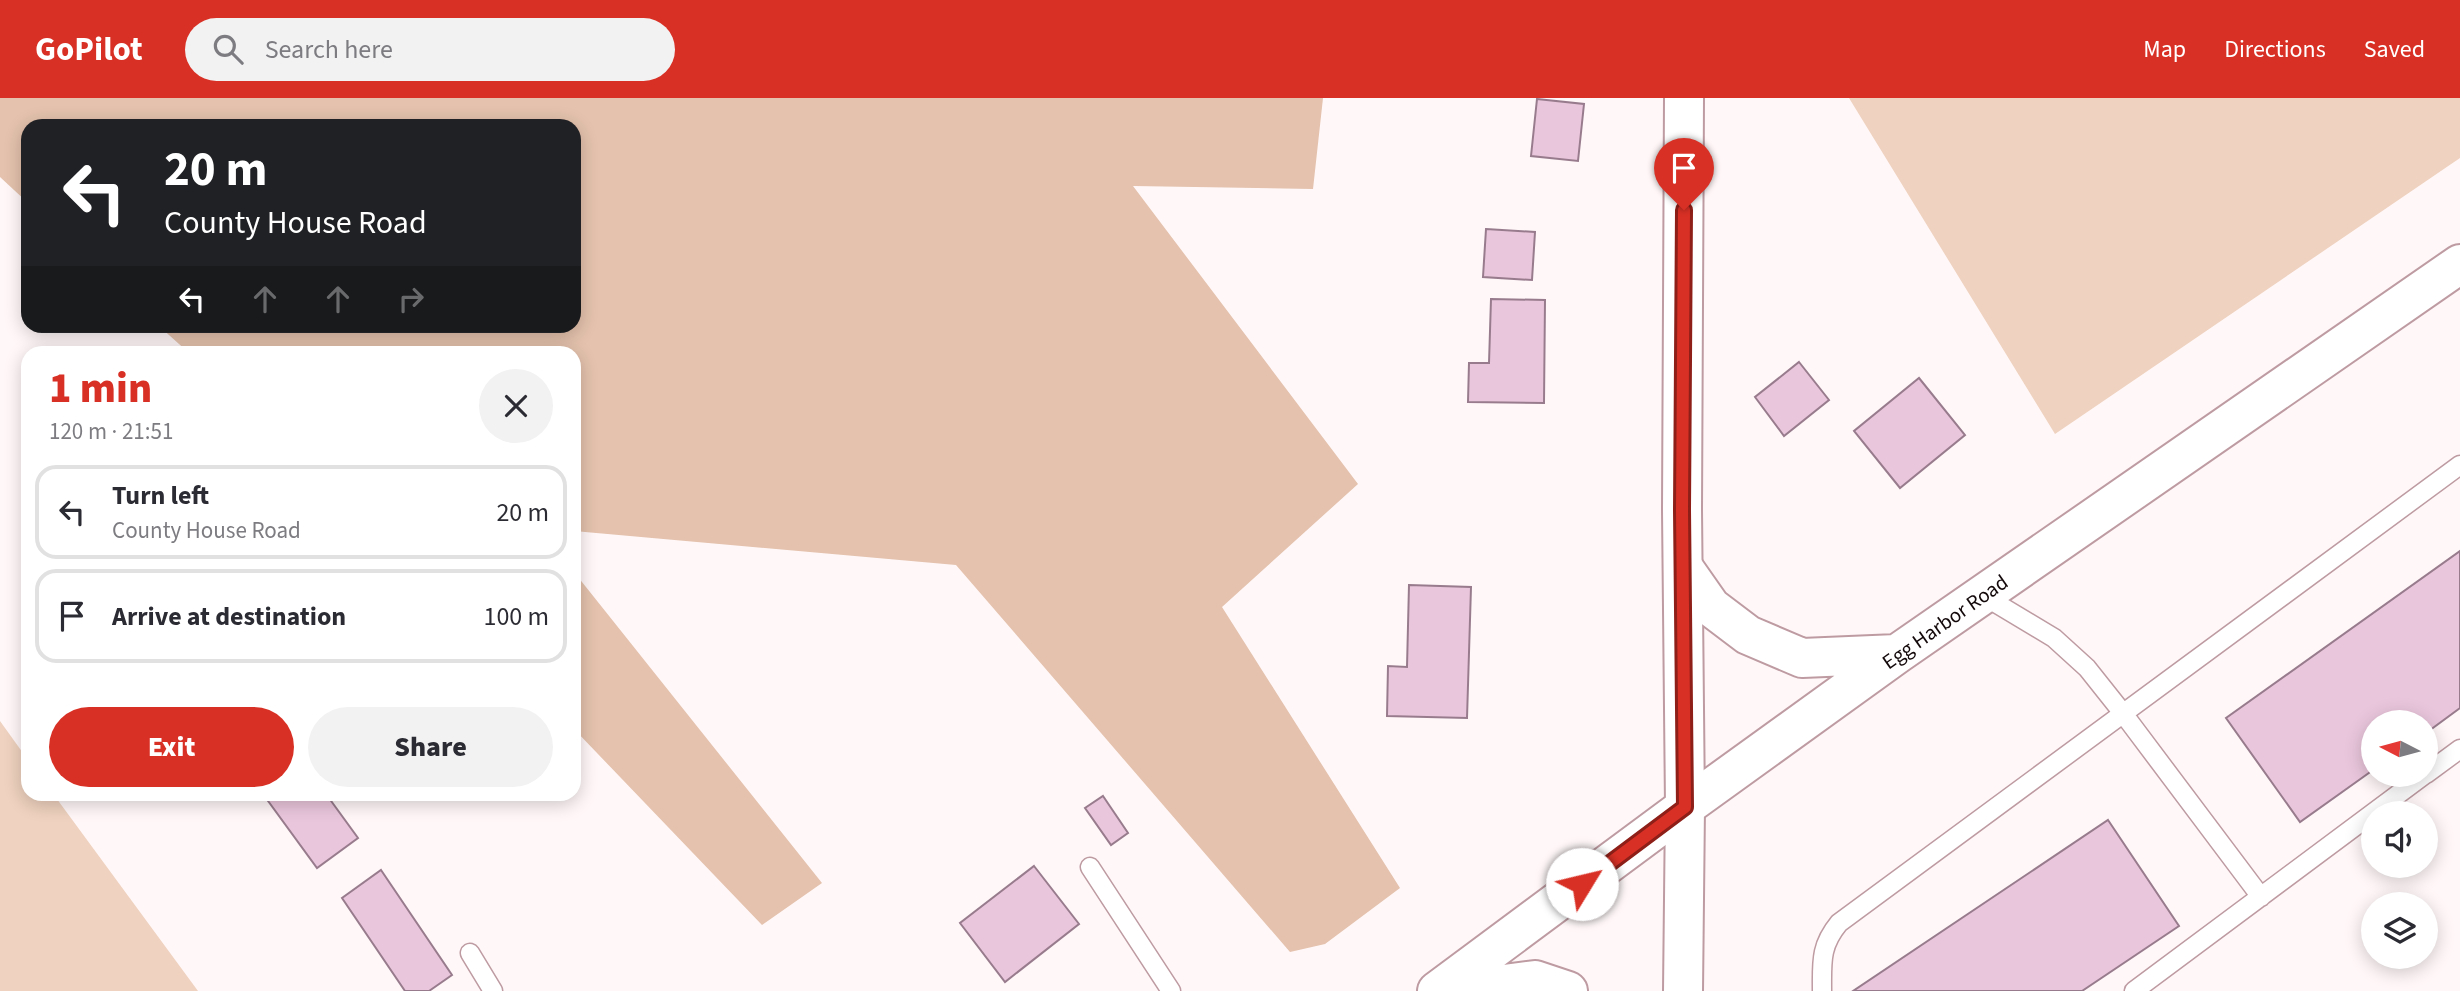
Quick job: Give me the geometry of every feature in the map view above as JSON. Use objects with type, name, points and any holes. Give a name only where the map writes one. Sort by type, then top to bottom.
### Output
[{"type":"main road","points":[[1683,991],[1684,98]]},
{"type":"main road","name":"Egg Harbor Road","points":[[1437,991],[1897,654],[2460,264]]},
{"type":"main road","points":[[1683,567],[1711,607],[1720,614],[1748,635],[1802,658],[1897,654]]},
{"type":"main road","points":[[1451,991],[1535,980],[1567,991]]},
{"type":"lane","points":[[1822,991],[1822,957],[1827,937],[1839,922],[2460,465]]},
{"type":"lane","points":[[1984,596],[2054,638],[2087,668],[2261,897]]},
{"type":"lane","points":[[2438,765],[2460,748]]},
{"type":"lane","points":[[2134,991],[2408,788]]},
{"type":"lane","points":[[1090,867],[1171,991]]},
{"type":"lane","points":[[470,953],[493,991]]},
{"type":"shaded area","points":[[0,98],[1323,98],[1313,189],[1133,186],[1358,484],[1222,607],[1400,888],[1325,944],[1290,952],[956,565],[581,532],[581,346],[181,346],[167,333],[581,333],[581,119],[21,119],[21,196],[0,177]]},
{"type":"shaded area","points":[[1849,98],[2460,98],[2460,158],[2055,434]]},
{"type":"shaded area","points":[[581,581],[822,883],[762,925],[581,736]]},
{"type":"shaded area","points":[[0,721],[21,750],[21,801],[58,801],[198,991],[0,991]]},
{"type":"building","points":[[1537,99],[1584,104],[1578,161],[1531,156]]},
{"type":"building","points":[[1486,229],[1535,232],[1532,280],[1483,277]]},
{"type":"building","points":[[1491,299],[1545,300],[1544,403],[1468,402],[1469,363],[1489,363]]},
{"type":"building","points":[[1799,362],[1829,400],[1784,436],[1755,397]]},
{"type":"building","points":[[1919,378],[1965,435],[1900,488],[1854,431]]},
{"type":"building","points":[[2460,551],[2460,708],[2438,724],[2438,710],[2361,710],[2361,779],[2300,822],[2226,718]]},
{"type":"building","points":[[1409,585],[1471,587],[1467,718],[1387,716],[1388,666],[1407,667]]},
{"type":"building","points":[[1103,796],[1128,833],[1111,845],[1085,808]]},
{"type":"building","points":[[268,801],[331,801],[358,838],[317,868]]},
{"type":"building","points":[[2108,820],[2179,926],[2082,991],[1853,991]]},
{"type":"building","points":[[1034,866],[1079,924],[1005,982],[960,923]]},
{"type":"building","points":[[381,870],[452,975],[429,991],[405,991],[342,898]]},
{"type":"route","points":[[1582,884],[1685,807],[1682,510],[1684,210]]}]
